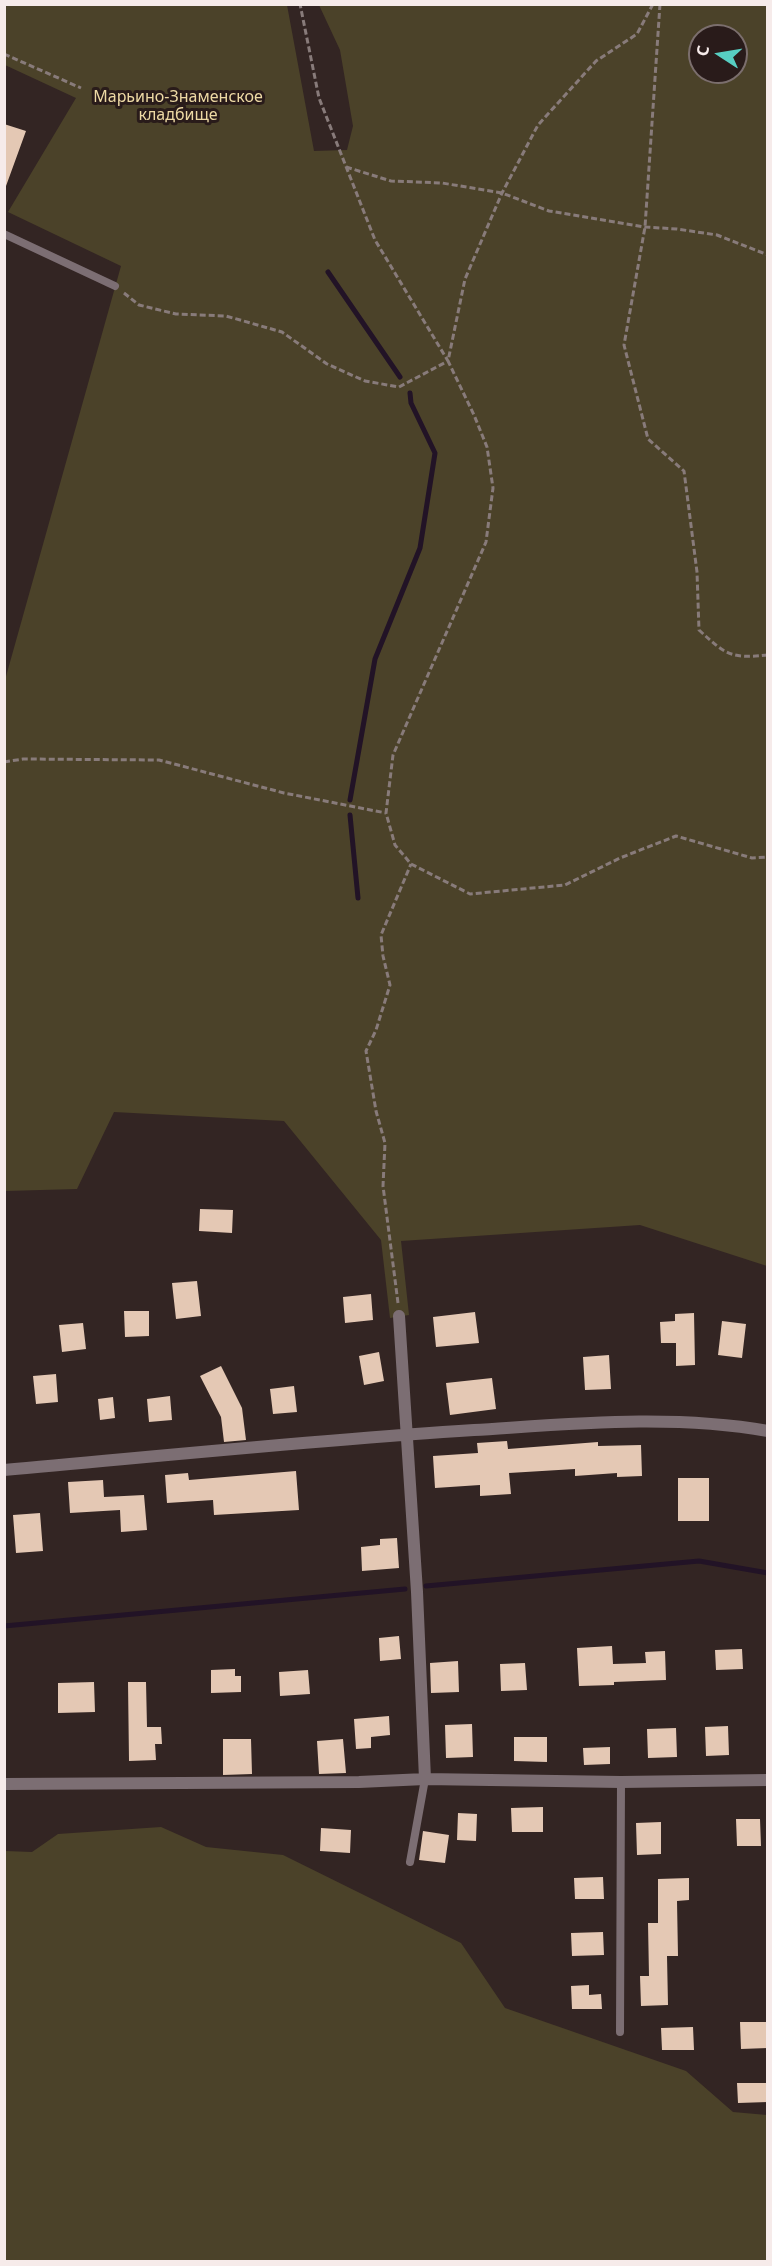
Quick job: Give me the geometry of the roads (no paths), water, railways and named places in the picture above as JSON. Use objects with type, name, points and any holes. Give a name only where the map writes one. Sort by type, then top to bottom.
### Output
[{"type":"street","points":[[399,1316],[417,1592],[425,1779]]},
{"type":"street","points":[[4,1470],[406,1434],[585,1423],[693,1423],[768,1431]]},
{"type":"street","points":[[4,1784],[359,1782],[425,1779],[621,1782],[768,1780]]},
{"type":"lane","points":[[4,234],[116,286]]},
{"type":"lane","points":[[410,1862],[425,1779]]},
{"type":"lane","points":[[620,2032],[621,1782]]},
{"type":"waterway","points":[[328,272],[400,377]]},
{"type":"waterway","points":[[350,800],[375,659],[420,548],[435,453],[411,403],[410,393]]},
{"type":"waterway","points":[[350,815],[358,898]]},
{"type":"waterway","points":[[426,1586],[699,1561],[768,1573]]},
{"type":"waterway","points":[[4,1626],[405,1589]]},
{"type":"park label","name":"Марьино-Знаменское кладбище","points":[[178,106]]}]
